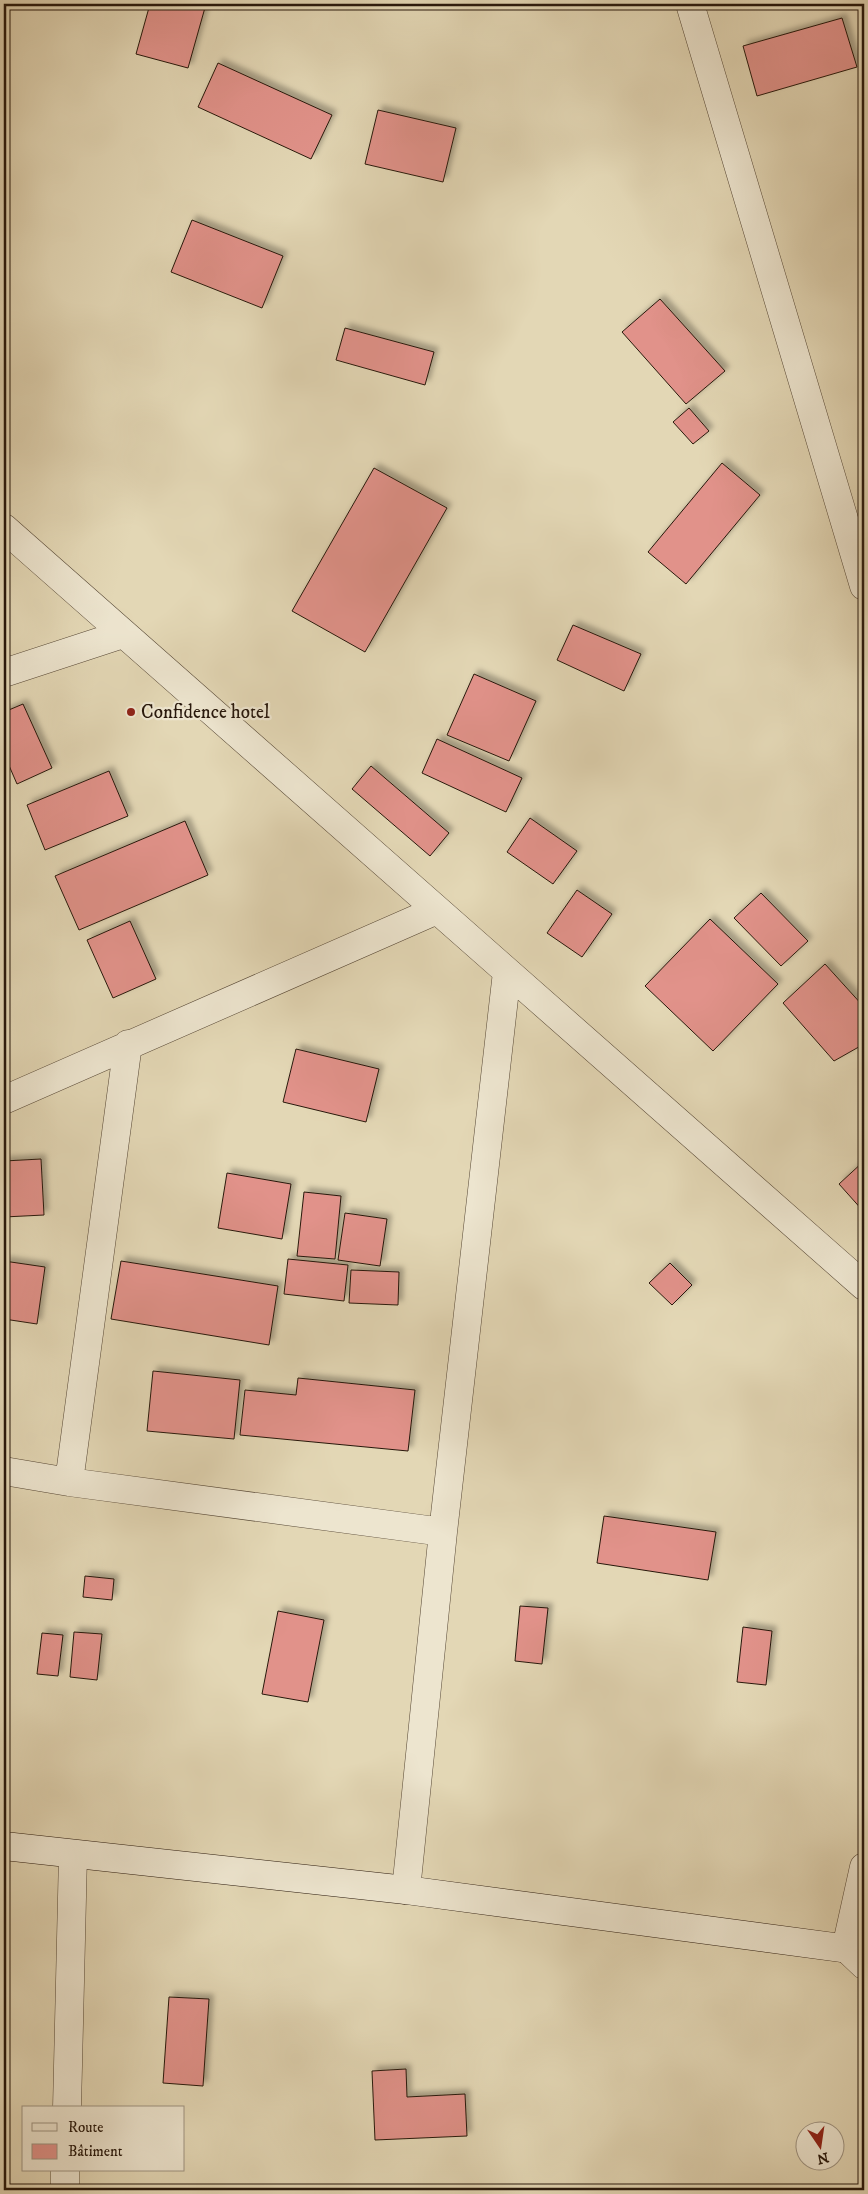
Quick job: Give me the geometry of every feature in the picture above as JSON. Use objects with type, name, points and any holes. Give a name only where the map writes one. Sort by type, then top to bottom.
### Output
[{"type":"street","points":[[690,4],[864,586]]},
{"type":"street","points":[[4,528],[864,1286]]},
{"type":"street","points":[[4,674],[123,634]]},
{"type":"street","points":[[4,1100],[437,910]]},
{"type":"street","points":[[406,1890],[443,1532],[507,972]]},
{"type":"street","points":[[69,1482],[128,1044]]},
{"type":"street","points":[[4,1471],[69,1482],[443,1532]]},
{"type":"street","points":[[4,1846],[406,1890],[858,1955],[864,1867]]},
{"type":"street","points":[[67,2106],[73,1854]]},
{"type":"street","points":[[65,2172],[65,2190]]},
{"type":"building","points":[[150,4],[206,4],[188,68],[136,54]]},
{"type":"building","points":[[842,18],[857,67],[757,96],[743,46]]},
{"type":"building","points":[[218,63],[332,115],[311,159],[198,107]]},
{"type":"building","points":[[378,110],[456,128],[443,182],[365,164]]},
{"type":"building","points":[[192,220],[283,256],[262,308],[171,272]]},
{"type":"building","points":[[660,299],[725,371],[686,404],[622,332]]},
{"type":"building","points":[[345,328],[434,352],[425,385],[336,360]]},
{"type":"building","points":[[689,408],[709,431],[693,444],[673,422]]},
{"type":"building","points":[[722,463],[760,495],[686,584],[648,552]]},
{"type":"building","points":[[374,468],[447,508],[365,652],[292,611]]},
{"type":"building","points":[[573,625],[641,654],[624,691],[557,660]]},
{"type":"building","points":[[474,674],[536,701],[509,761],[447,735]]},
{"type":"building","points":[[23,704],[52,768],[17,784],[4,754],[4,712]]},
{"type":"building","points":[[437,739],[522,778],[506,812],[422,773]]},
{"type":"building","points":[[371,766],[449,833],[430,856],[352,789]]},
{"type":"building","points":[[109,771],[128,816],[45,850],[27,805]]},
{"type":"building","points":[[530,818],[577,851],[553,884],[507,852]]},
{"type":"building","points":[[185,821],[208,875],[79,930],[55,876]]},
{"type":"building","points":[[577,890],[612,914],[582,957],[547,933]]},
{"type":"building","points":[[761,893],[808,941],[781,966],[734,918]]},
{"type":"building","points":[[710,919],[778,984],[713,1051],[645,986]]},
{"type":"building","points":[[130,921],[156,979],[113,998],[87,940]]},
{"type":"building","points":[[825,964],[864,1007],[864,1044],[834,1061],[783,1003]]},
{"type":"building","points":[[296,1049],[379,1069],[366,1122],[283,1102]]},
{"type":"building","points":[[41,1159],[44,1215],[4,1217],[4,1161]]},
{"type":"building","points":[[864,1161],[864,1212],[839,1184]]},
{"type":"building","points":[[227,1173],[291,1184],[282,1239],[218,1228]]},
{"type":"building","points":[[304,1192],[341,1196],[335,1259],[297,1256]]},
{"type":"building","points":[[345,1213],[387,1219],[380,1266],[338,1260]]},
{"type":"building","points":[[288,1259],[348,1265],[344,1301],[284,1294]]},
{"type":"building","points":[[4,1261],[45,1267],[37,1324],[4,1319]]},
{"type":"building","points":[[121,1261],[278,1286],[269,1345],[111,1319]]},
{"type":"building","points":[[670,1263],[692,1285],[672,1305],[649,1283]]},
{"type":"building","points":[[351,1270],[399,1272],[398,1305],[349,1303]]},
{"type":"building","points":[[153,1371],[240,1380],[234,1439],[147,1431]]},
{"type":"building","points":[[298,1378],[415,1390],[408,1451],[240,1435],[245,1390],[296,1395]]},
{"type":"building","points":[[604,1516],[716,1532],[708,1580],[597,1563]]},
{"type":"building","points":[[85,1576],[114,1579],[112,1600],[83,1597]]},
{"type":"building","points":[[520,1606],[548,1608],[542,1664],[515,1661]]},
{"type":"building","points":[[278,1611],[324,1620],[308,1702],[262,1694]]},
{"type":"building","points":[[743,1627],[772,1631],[766,1685],[737,1682]]},
{"type":"building","points":[[74,1632],[102,1634],[97,1680],[70,1677]]},
{"type":"building","points":[[42,1633],[63,1635],[58,1676],[37,1674]]},
{"type":"building","points":[[169,1997],[209,1999],[203,2086],[163,2083]]},
{"type":"building","points":[[406,2069],[407,2097],[465,2094],[467,2136],[375,2140],[372,2071]]},
{"type":"place","name":"Confidence hotel","points":[[131,712]]}]
